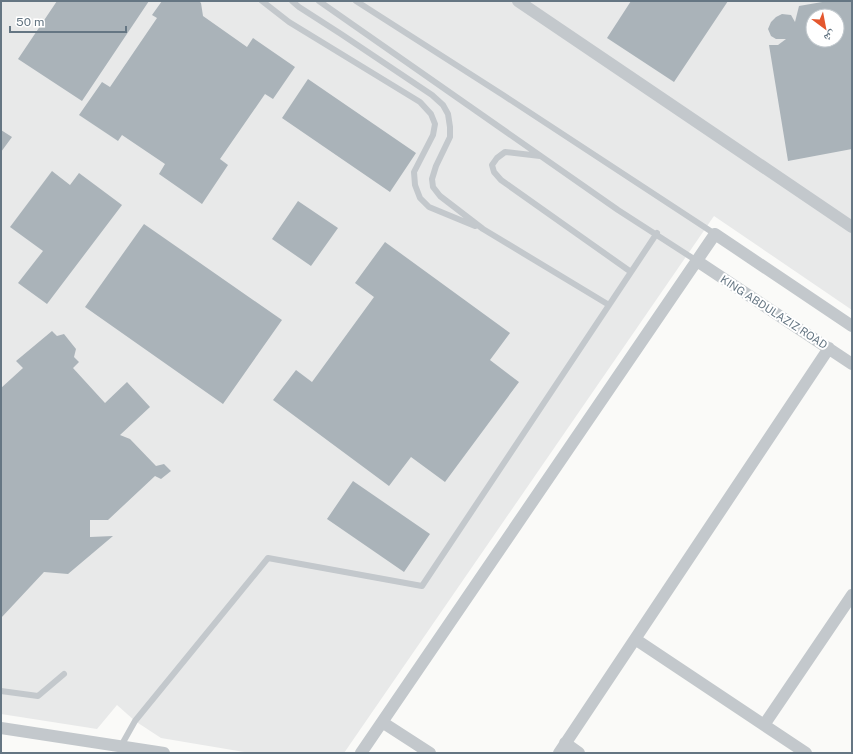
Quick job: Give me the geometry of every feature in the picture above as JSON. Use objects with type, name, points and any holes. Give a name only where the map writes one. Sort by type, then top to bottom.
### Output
[{"type":"street","points":[[518,1],[852,227]]},
{"type":"street","points":[[360,753],[715,234],[852,326]]},
{"type":"street","name":"KING ABDULAZIZ ROAD","points":[[697,261],[852,364]]},
{"type":"street","points":[[579,753],[562,748],[829,348]]},
{"type":"street","points":[[764,725],[852,595]]},
{"type":"street","points":[[634,639],[806,753]]},
{"type":"street","points":[[382,722],[430,753]]},
{"type":"street","points":[[1,728],[164,753]]},
{"type":"lane","points":[[262,1],[289,22],[420,102],[431,114],[435,124],[433,135],[414,172],[415,185],[420,198],[429,207],[483,229]]},
{"type":"lane","points":[[292,1],[432,95],[443,105],[448,114],[450,136],[436,166],[432,179],[433,187],[440,196],[483,229],[609,305]]},
{"type":"lane","points":[[319,1],[618,210],[657,233],[697,261]]},
{"type":"lane","points":[[356,1],[715,234]]},
{"type":"lane","points":[[542,156],[505,152],[497,158],[492,165],[494,172],[501,180],[631,272]]},
{"type":"lane","points":[[121,746],[135,721],[268,558],[422,586],[657,233]]},
{"type":"lane","points":[[1,691],[38,696],[64,674]]},
{"type":"shaded area","points":[[1,1],[852,1],[852,310],[714,216],[344,753],[250,753],[161,738],[135,721],[117,705],[97,729],[1,714]]},
{"type":"building","points":[[57,1],[149,1],[82,101],[18,59]]},
{"type":"building","points":[[162,1],[199,1],[201,3],[203,16],[247,47],[253,38],[295,67],[273,99],[265,94],[220,159],[228,165],[202,204],[159,174],[165,164],[122,135],[118,141],[79,115],[102,82],[110,87],[157,18],[152,15]]},
{"type":"building","points":[[631,1],[728,1],[674,82],[607,38]]},
{"type":"building","points":[[828,1],[852,1],[852,149],[788,161],[769,45],[778,45],[786,39],[776,39],[771,36],[768,29],[771,22],[782,14],[791,15],[795,22],[799,6]]},
{"type":"building","points":[[308,79],[416,153],[390,192],[282,118]]},
{"type":"building","points":[[1,130],[12,137],[1,152]]},
{"type":"building","points":[[52,171],[70,185],[79,173],[122,205],[47,304],[18,283],[43,251],[10,227]]},
{"type":"building","points":[[298,201],[338,228],[311,266],[272,239]]},
{"type":"building","points":[[144,224],[282,320],[223,404],[85,307]]},
{"type":"building","points":[[385,242],[510,333],[490,360],[519,382],[445,482],[411,457],[389,486],[273,400],[296,370],[312,382],[374,297],[355,283]]},
{"type":"building","points":[[52,331],[57,336],[64,334],[76,349],[74,357],[79,362],[73,368],[105,403],[127,382],[150,407],[120,435],[130,439],[156,466],[164,464],[171,471],[161,479],[155,476],[108,520],[90,520],[90,537],[113,536],[68,574],[44,572],[1,618],[1,388],[23,368],[16,361]]},
{"type":"building","points":[[353,481],[430,534],[404,572],[327,519]]}]
